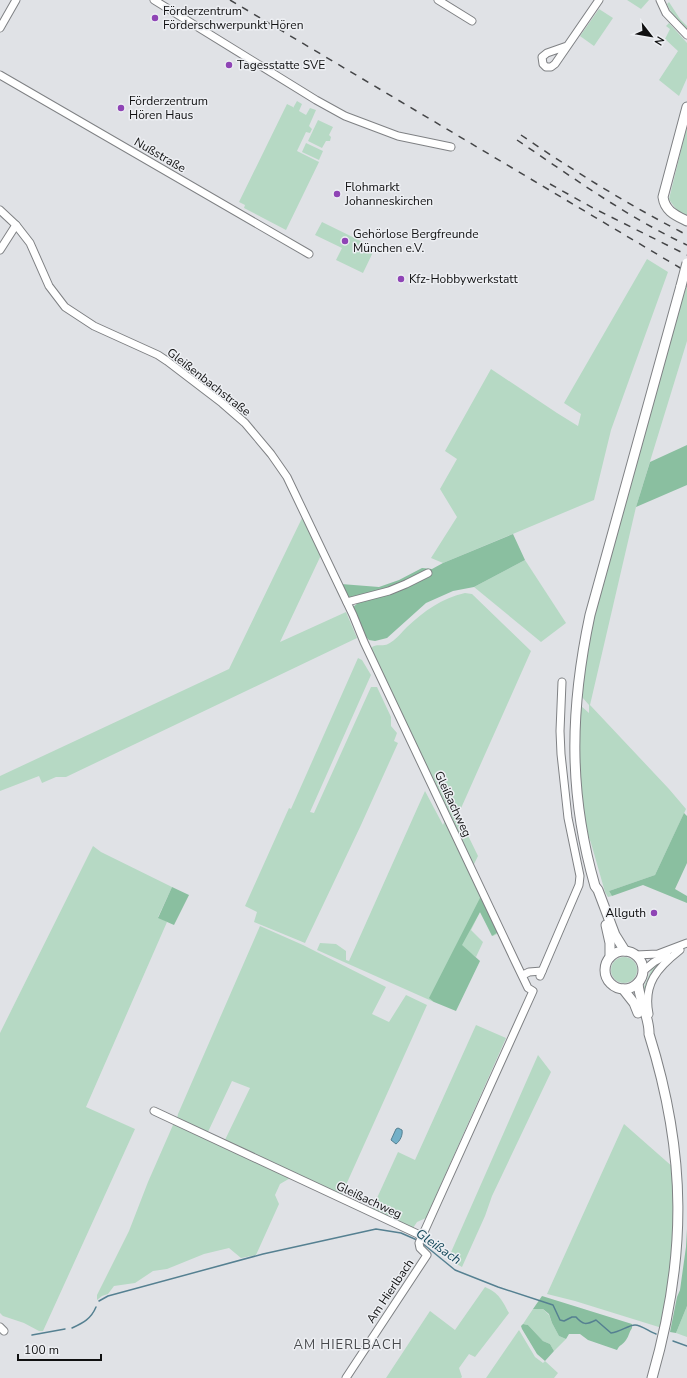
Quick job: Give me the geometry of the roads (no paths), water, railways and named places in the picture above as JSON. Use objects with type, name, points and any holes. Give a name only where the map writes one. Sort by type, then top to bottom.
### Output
[{"type":"main road","points":[[687,107],[663,197],[664,203],[670,212],[687,221]]},
{"type":"main road","points":[[610,957],[610,943],[595,892],[585,843],[577,790],[574,754],[575,709],[582,653],[590,615],[687,263]]},
{"type":"main road","points":[[595,886],[598,890],[615,935],[625,951]]},
{"type":"main road","points":[[638,983],[623,989],[610,983],[606,977],[605,970],[606,963],[610,957],[614,954],[625,951],[636,955],[642,965],[643,971],[638,983],[640,1000],[663,1080],[673,1127],[680,1184],[680,1242],[674,1288],[665,1333],[652,1378]]},
{"type":"main road","points":[[623,989],[634,1003],[645,1030],[649,1031]]},
{"type":"street","points":[[0,28],[16,0]]},
{"type":"street","points":[[154,0],[316,100],[345,116],[398,136],[450,147]]},
{"type":"street","points":[[438,0],[472,21]]},
{"type":"street","points":[[567,46],[598,0]]},
{"type":"street","points":[[660,0],[666,13],[687,35]]},
{"type":"street","name":"Nußstraße","points":[[0,75],[309,254]]},
{"type":"street","name":"Gleißenbachstraße","points":[[0,210],[16,225],[30,243],[49,286],[65,307],[94,326],[158,355],[222,403],[245,423],[271,454],[287,477],[347,602],[364,642]]},
{"type":"street","points":[[0,250],[16,225]]},
{"type":"street","points":[[347,602],[389,591],[428,573]]},
{"type":"street","name":"Gleißachweg","points":[[154,1111],[421,1240],[531,996],[533,991],[528,988],[364,642]]},
{"type":"street","points":[[523,975],[529,972],[541,974],[579,885],[580,876],[568,818],[561,754],[560,730],[562,682]]},
{"type":"street","points":[[636,955],[658,954],[687,943]]},
{"type":"street","points":[[643,971],[664,955],[687,947]]},
{"type":"street","points":[[649,1031],[648,996],[650,986],[660,967],[680,950]]},
{"type":"street","name":"Am Hierlbach","points":[[346,1378],[427,1256],[420,1248],[421,1240]]},
{"type":"water","points":[[398,1128],[402,1130],[402,1134],[400,1140],[396,1144],[391,1140],[396,1129]]},
{"type":"waterway","name":"Gleißach","points":[[99,1301],[108,1296],[263,1254],[376,1229],[401,1233],[417,1240]]},
{"type":"waterway","name":"Gleißach","points":[[422,1243],[455,1270],[498,1287],[553,1305],[560,1320],[564,1321],[572,1317],[576,1317],[581,1322],[585,1323],[590,1323],[596,1320],[611,1333],[632,1325],[637,1325],[656,1334]]},
{"type":"waterway","name":"Gleißach","points":[[72,1328],[92,1315],[96,1307]]},
{"type":"waterway","name":"Gleißach","points":[[32,1335],[65,1329]]},
{"type":"waterway","name":"Gleißach","points":[[673,1341],[687,1346]]},
{"type":"railway","points":[[230,0],[687,272]]},
{"type":"railway","points":[[521,135],[602,188],[687,235]]},
{"type":"railway","points":[[517,140],[621,209],[687,245]]},
{"type":"railway","points":[[550,184],[593,208],[687,255]]},
{"type":"place","name":"Förderzentrum Förderschwerpunkt Hören","points":[[155,18]]},
{"type":"place","name":"Tagesstatte SVE","points":[[229,65]]},
{"type":"place","name":"Förderzentrum Hören Haus","points":[[121,108]]},
{"type":"place","name":"Flohmarkt Johanneskirchen","points":[[337,194]]},
{"type":"place","name":"Gehörlose Bergfreunde München e.V.","points":[[345,241]]},
{"type":"place","name":"Kfz-Hobbywerkstatt","points":[[401,279]]},
{"type":"place","name":"Allguth","points":[[654,913]]},
{"type":"district","name":"AM HIERLBACH","points":[[348,1344]]}]
